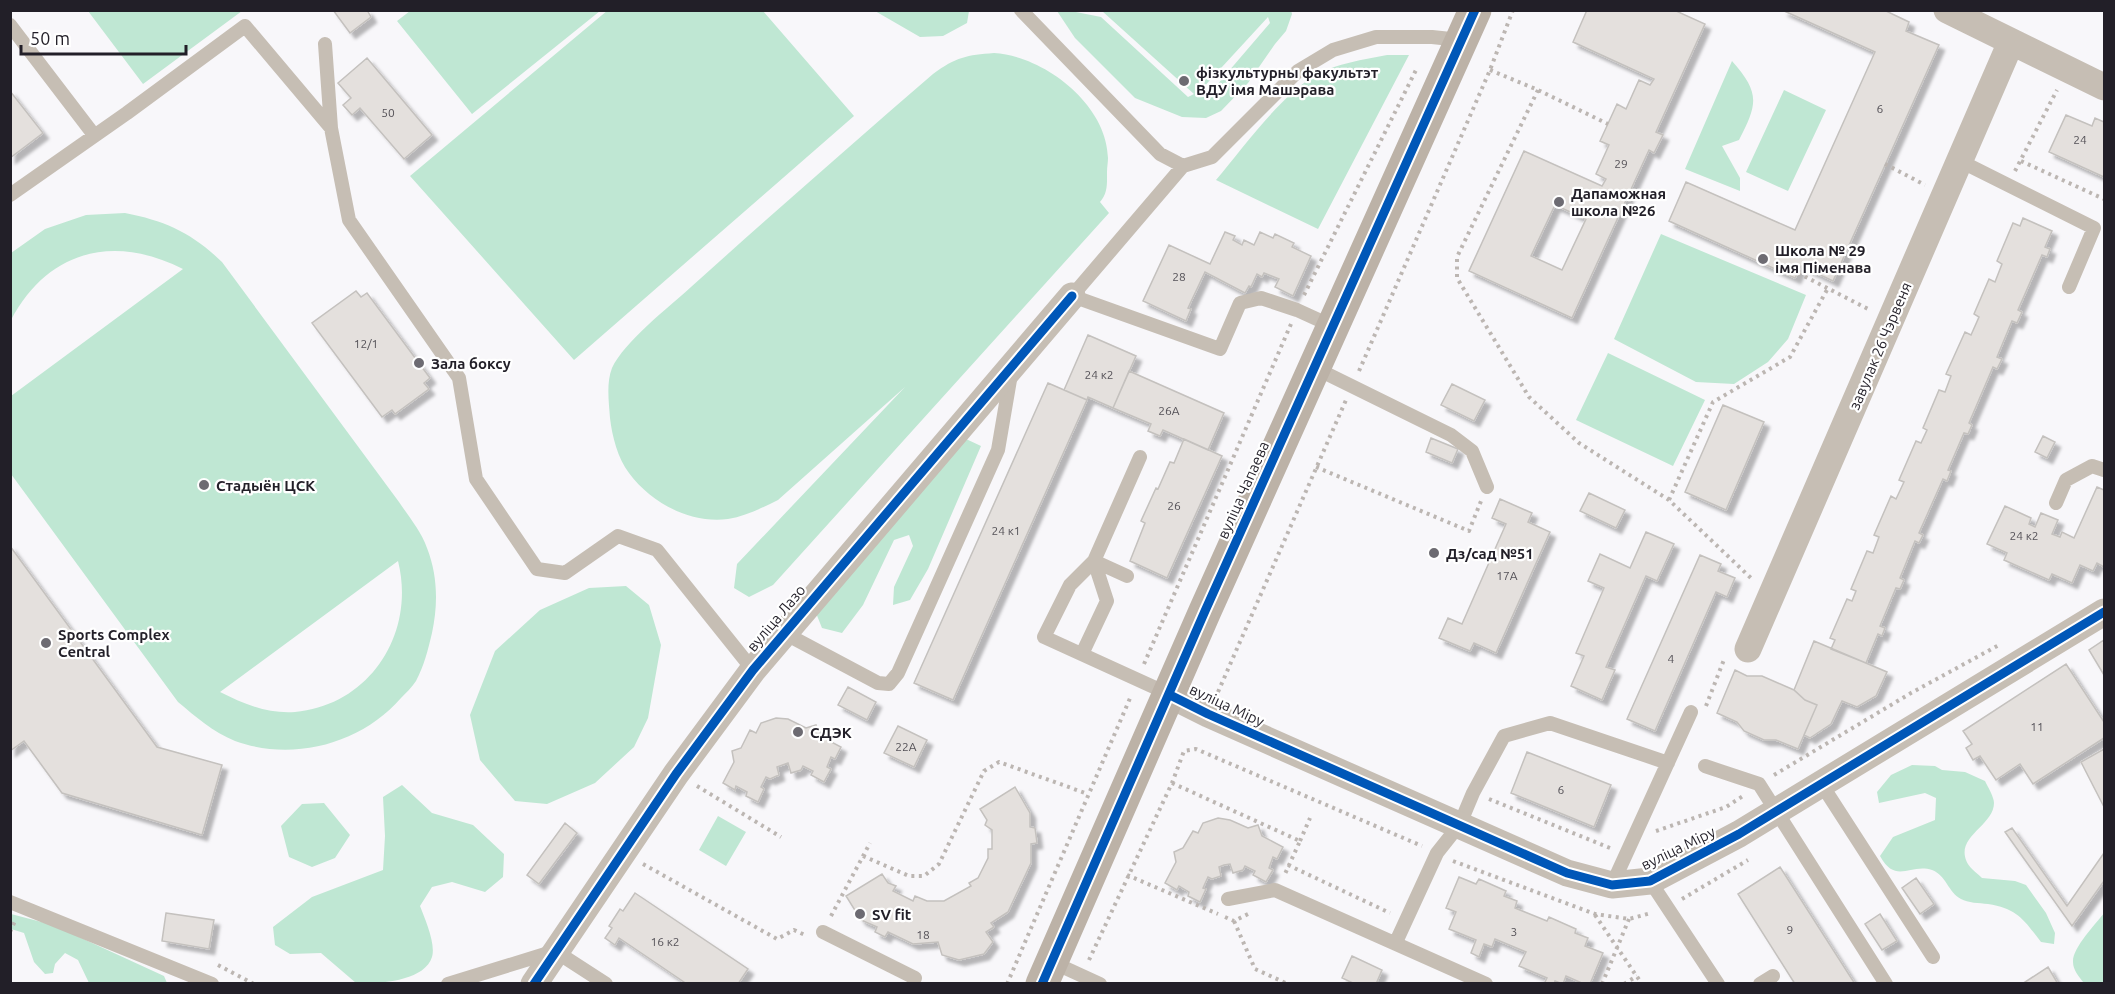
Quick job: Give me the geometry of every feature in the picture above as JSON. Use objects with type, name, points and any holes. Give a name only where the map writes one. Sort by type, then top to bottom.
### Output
[{"type":"street","name":"вуліца Чапаева","points":[[1047,973],[1210,600],[1315,368],[1447,38],[1475,10]]},
{"type":"street","points":[[1947,10],[2104,87]]},
{"type":"street","name":"завулак 26 Чэрвеня","points":[[1748,649],[2011,42]]},
{"type":"street","name":"вуліца Лазо","points":[[534,984],[676,774],[753,670],[1072,296]]},
{"type":"street","name":"вуліца Міру","points":[[1170,695],[1567,873],[1612,885],[1650,881],[1739,834],[2104,612]]},
{"type":"lane","points":[[1021,10],[1160,154],[1184,166]]},
{"type":"lane","points":[[10,25],[93,135]]},
{"type":"lane","points":[[10,195],[245,26],[331,128]]},
{"type":"lane","points":[[1332,326],[1297,310],[1261,298],[1240,303],[1220,349],[1072,296],[1184,166],[1212,157],[1298,71],[1333,50],[1376,37],[1447,38]]},
{"type":"lane","points":[[325,44],[331,128],[349,220],[459,378],[476,479],[537,569],[565,573],[618,536],[657,550],[753,670]]},
{"type":"lane","points":[[1959,161],[2094,228],[2069,287]]},
{"type":"lane","points":[[784,633],[878,683],[889,684],[898,673],[998,450],[1012,366]]},
{"type":"lane","points":[[1315,368],[1451,435],[1472,451],[1487,487]]},
{"type":"lane","points":[[1140,457],[1094,561],[1070,585],[1044,637],[1170,695]]},
{"type":"lane","points":[[2056,503],[2066,480],[2092,466],[2104,470]]},
{"type":"lane","points":[[1082,654],[1107,601],[1094,561]]},
{"type":"lane","points":[[1094,561],[1127,576]]},
{"type":"lane","points":[[1612,885],[1691,712]]},
{"type":"lane","points":[[1396,942],[1437,853],[1460,824],[1473,793],[1504,736],[1550,723],[1668,763]]},
{"type":"lane","points":[[1705,766],[1759,784],[1886,984]]},
{"type":"lane","points":[[1822,785],[1933,957]]},
{"type":"lane","points":[[1650,881],[1718,984]]},
{"type":"lane","points":[[1228,899],[1275,890],[1486,984]]},
{"type":"lane","points":[[10,902],[21,904],[212,984]]},
{"type":"lane","points":[[823,932],[917,982]]},
{"type":"lane","points":[[448,984],[555,951],[606,984]]},
{"type":"lane","points":[[1047,973],[1081,975],[1100,984]]},
{"type":"lane","points":[[1760,984],[1773,976]]},
{"type":"path","points":[[1217,694],[1490,70],[1514,10]]},
{"type":"path","points":[[1007,984],[1297,310],[1447,38]]},
{"type":"path","points":[[1490,70],[1608,124]]},
{"type":"path","points":[[2007,185],[2061,83]]},
{"type":"path","points":[[1538,90],[1457,257],[1457,278],[1529,397],[1579,443],[1669,500],[1756,582]]},
{"type":"path","points":[[2021,161],[2104,199]]},
{"type":"path","points":[[1885,164],[1931,188]]},
{"type":"path","points":[[1798,273],[1875,314]]},
{"type":"path","points":[[1669,500],[1713,402],[1790,357],[1828,288]]},
{"type":"path","points":[[1316,467],[1468,531],[1487,487]]},
{"type":"path","points":[[1081,975],[1172,783],[1184,751],[1197,749]]},
{"type":"path","points":[[863,856],[909,876],[924,876],[939,864],[984,771],[999,762],[1088,794]]},
{"type":"path","points":[[676,774],[781,837]]},
{"type":"path","points":[[1172,783],[1300,841]]},
{"type":"path","points":[[1281,882],[1310,818]]},
{"type":"path","points":[[641,863],[777,939],[794,930],[815,940],[823,932],[870,843]]},
{"type":"path","points":[[1421,856],[1424,847]]},
{"type":"path","points":[[1288,866],[1391,914],[1397,911]]},
{"type":"path","points":[[1127,875],[1234,921],[1255,969],[1288,984]]},
{"type":"path","points":[[1234,921],[1254,910]]},
{"type":"path","points":[[1595,914],[1642,984]]},
{"type":"path","points":[[1602,984],[1629,919]]},
{"type":"path","points":[[1624,984],[1637,976]]},
{"type":"green space","points":[[608,10],[763,11],[854,116],[574,360],[410,176]]},
{"type":"green space","name":"фізкультурны факультэт ВДУ імя Машэрава","points":[[1291,10],[1292,14],[1286,31],[1248,83],[1221,111],[1206,118],[1182,117],[1135,98],[1075,38],[1057,11],[1071,11],[1101,17],[1188,97],[1194,94],[1102,11]],"holes":[[[1268,17],[1270,23],[1216,86],[1199,92]]]},
{"type":"green space","points":[[88,11],[242,11],[143,84]]},
{"type":"green space","points":[[410,11],[600,11],[472,114],[397,21]]},
{"type":"green space","points":[[875,11],[969,11],[967,23],[943,36],[920,37]]},
{"type":"green space","points":[[994,53],[1013,56],[1052,73],[1085,102],[1097,119],[1105,138],[1108,158],[1107,184],[1100,202],[1109,213],[773,585],[749,597],[734,588],[737,564],[905,387],[778,500],[741,516],[714,520],[686,515],[660,502],[638,484],[625,467],[616,447],[610,418],[608,386],[612,368],[626,347],[648,325],[933,74],[962,58]]},
{"type":"green space","points":[[1387,55],[1409,55],[1318,229],[1216,180],[1263,123],[1302,84],[1316,75],[1350,62]]},
{"type":"green space","points":[[1732,61],[1748,82],[1753,99],[1750,117],[1739,140],[1722,146],[1740,178],[1740,191],[1685,169]]},
{"type":"green space","points":[[1784,90],[1826,110],[1788,191],[1746,172]]},
{"type":"green space","name":"Стадыён ЦСК","points":[[125,213],[166,224],[200,243],[222,262],[422,536],[431,559],[436,590],[434,622],[424,664],[416,681],[405,694],[385,714],[366,727],[325,745],[280,750],[235,741],[205,724],[178,702],[11,474],[11,396],[183,269],[157,258],[132,252],[108,251],[85,255],[63,264],[44,278],[26,296],[11,320],[11,253],[45,229],[86,215]],"holes":[[[398,561],[402,588],[400,614],[393,638],[382,660],[366,680],[346,695],[322,706],[285,712],[256,707],[220,692]]]},
{"type":"green space","points":[[1661,234],[1806,295],[1788,339],[1768,362],[1734,384],[1696,382],[1614,339]]},
{"type":"green space","points":[[1608,353],[1705,400],[1673,466],[1576,420]]},
{"type":"green space","points":[[966,439],[981,446],[928,569],[910,600],[893,605],[894,587],[913,546],[909,535],[894,540],[863,605],[842,633],[822,628],[814,608]]},
{"type":"green space","points":[[626,586],[649,605],[661,645],[648,718],[634,747],[595,783],[547,804],[515,801],[480,760],[470,715],[495,651],[540,610],[589,588]]},
{"type":"green space","points":[[1912,765],[1935,766],[1942,770],[1965,772],[1985,781],[1994,803],[1988,818],[1967,844],[1965,852],[1967,863],[1982,878],[2015,881],[2026,885],[2046,913],[2055,933],[2054,944],[2041,942],[2025,922],[2007,909],[1961,899],[1937,872],[1924,869],[1898,871],[1886,865],[1880,856],[1893,837],[1935,820],[1936,798],[1925,793],[1879,803],[1877,792],[1891,775]]},
{"type":"green space","points":[[402,785],[432,813],[473,825],[504,854],[503,877],[485,892],[452,882],[432,887],[420,906],[431,939],[432,957],[420,972],[399,980],[356,983],[321,953],[290,954],[275,945],[273,927],[312,897],[383,870],[385,836],[383,797]]},
{"type":"green space","points":[[324,803],[350,835],[335,858],[312,867],[289,857],[281,826],[302,804]]},
{"type":"green space","points":[[718,816],[746,832],[726,866],[699,850]]},
{"type":"green space","points":[[2104,913],[2104,983],[2084,983],[2074,968],[2074,956],[2080,943]]},
{"type":"green space","points":[[11,914],[53,925],[164,976],[167,983],[89,983],[78,960],[65,953],[55,964],[53,973],[45,974],[34,962],[24,933],[11,929]]},
{"type":"building","points":[[333,10],[367,10],[371,17],[350,33]]},
{"type":"building","points":[[1587,10],[1674,10],[1705,24],[1656,132],[1663,135],[1654,153],[1649,150],[1572,318],[1469,271],[1524,151],[1602,186],[1606,179],[1596,174],[1609,145],[1600,141],[1617,104],[1626,109],[1639,80],[1650,85],[1654,79],[1573,42]],"holes":[[[1555,205],[1586,219],[1562,270],[1531,256]]]},
{"type":"building","points":[[1782,10],[1884,10],[1909,22],[1906,31],[1939,45],[1833,281],[1801,266],[1795,278],[1669,221],[1686,182],[1795,230],[1875,52]]},
{"type":"building","points":[[367,58],[432,135],[404,159],[360,108],[352,115],[343,105],[351,98],[338,83]]},
{"type":"building","points":[[10,91],[43,133],[10,158]]},
{"type":"building","points":[[2066,115],[2092,126],[2095,118],[2104,122],[2104,177],[2049,152]]},
{"type":"building","points":[[2023,218],[2052,231],[2045,247],[2050,249],[2047,257],[2042,255],[2018,310],[2022,312],[2017,323],[2012,321],[1997,357],[2002,359],[1997,369],[1993,367],[1969,423],[1972,425],[1968,434],[1964,433],[1948,470],[1951,471],[1947,481],[1943,479],[1919,533],[1923,535],[1919,543],[1915,541],[1900,578],[1904,580],[1900,589],[1896,588],[1880,626],[1885,628],[1882,636],[1878,634],[1866,663],[1831,649],[1835,640],[1830,638],[1847,599],[1852,601],[1856,591],[1851,589],[1867,551],[1873,553],[1879,537],[1874,535],[1891,496],[1896,499],[1904,482],[1899,480],[1916,441],[1921,443],[1927,430],[1923,428],[1939,390],[1945,392],[1951,376],[1946,374],[1965,332],[1971,335],[1979,317],[1974,314],[1989,279],[1995,282],[2002,264],[1997,261],[2013,223],[2020,226]]},
{"type":"building","points":[[1225,232],[1235,236],[1233,240],[1242,245],[1244,240],[1254,245],[1260,232],[1273,238],[1275,234],[1294,243],[1292,247],[1311,256],[1293,296],[1275,287],[1279,279],[1264,273],[1262,277],[1257,274],[1251,287],[1249,286],[1245,293],[1205,272],[1188,308],[1191,309],[1186,321],[1143,301],[1169,245],[1210,264]]},
{"type":"building","points":[[356,291],[361,297],[367,293],[430,378],[424,383],[429,389],[395,414],[392,410],[382,417],[312,323]]},
{"type":"building","points":[[1088,335],[1136,356],[1113,408],[1064,390]]},
{"type":"building","points":[[1129,371],[1224,413],[1208,450],[1163,430],[1160,436],[1148,431],[1151,424],[1113,408]]},
{"type":"building","points":[[1048,383],[1087,400],[953,700],[914,683]]},
{"type":"building","points":[[1452,384],[1485,400],[1474,421],[1441,405]]},
{"type":"building","points":[[1723,405],[1764,422],[1726,510],[1685,492]]},
{"type":"building","points":[[2043,436],[2055,442],[2047,458],[2035,452]]},
{"type":"building","points":[[1431,438],[1458,449],[1452,463],[1426,452]]},
{"type":"building","points":[[1184,439],[1222,456],[1167,578],[1130,561],[1145,523],[1141,521],[1170,462],[1174,463]]},
{"type":"building","points":[[2097,487],[2104,490],[2104,567],[2097,563],[2093,571],[2080,565],[2072,583],[2052,574],[2049,580],[2004,560],[2007,553],[1987,544],[2005,506],[2031,518],[2029,524],[2035,527],[2041,513],[2058,520],[2052,534],[2060,537],[2062,532],[2074,538]]},
{"type":"building","points":[[1589,493],[1625,510],[1616,528],[1580,511]]},
{"type":"building","points":[[1500,499],[1532,513],[1528,522],[1550,532],[1496,653],[1474,643],[1470,651],[1439,638],[1448,618],[1462,624],[1506,524],[1492,518]]},
{"type":"building","points":[[1646,532],[1674,544],[1657,581],[1646,576],[1606,667],[1615,670],[1602,700],[1571,686],[1584,656],[1576,653],[1604,588],[1588,581],[1600,554],[1630,568]]},
{"type":"building","name":"Sports Complex Central","points":[[10,546],[157,747],[222,765],[202,835],[62,793],[24,741],[10,751]]},
{"type":"building","points":[[1700,555],[1721,564],[1718,571],[1735,578],[1727,597],[1716,592],[1655,731],[1627,719]]},
{"type":"building","points":[[2104,640],[2104,675],[2089,650]]},
{"type":"building","points":[[1814,641],[1887,672],[1876,696],[1857,707],[1842,701],[1831,724],[1810,738],[1804,735],[1817,705],[1805,700],[1794,690]]},
{"type":"building","points":[[2066,664],[2104,722],[2104,738],[2033,784],[2020,764],[1996,780],[1980,756],[1973,760],[1966,748],[1972,744],[1963,731]]},
{"type":"building","points":[[1735,670],[1747,676],[1762,676],[1794,690],[1805,700],[1817,705],[1798,749],[1776,740],[1764,740],[1744,731],[1737,722],[1717,713]]},
{"type":"building","points":[[848,687],[876,702],[867,720],[838,705]]},
{"type":"building","points":[[776,718],[788,719],[806,728],[816,725],[820,736],[841,747],[835,759],[831,757],[827,767],[831,769],[824,782],[811,775],[813,771],[803,766],[801,770],[791,773],[788,763],[777,767],[779,775],[770,779],[766,777],[758,802],[746,796],[747,792],[736,786],[735,790],[723,783],[734,762],[732,751],[741,748],[750,730],[756,733],[761,723]]},
{"type":"building","points":[[898,726],[927,740],[914,767],[884,753]]},
{"type":"building","points":[[2104,749],[2104,807],[2081,762]]},
{"type":"building","points":[[1527,752],[1611,785],[1594,827],[1511,793]]},
{"type":"building","points":[[1015,787],[1030,813],[1030,827],[1035,828],[1037,843],[1031,844],[1031,863],[1008,912],[991,923],[994,927],[986,932],[993,942],[984,954],[959,960],[942,955],[938,942],[913,944],[888,932],[885,937],[875,932],[877,927],[861,920],[846,896],[882,874],[888,883],[896,886],[893,891],[913,901],[915,896],[927,901],[944,901],[971,886],[969,883],[978,878],[988,858],[988,849],[992,849],[992,830],[985,825],[987,820],[980,809]]},
{"type":"building","points":[[1218,818],[1230,820],[1248,828],[1258,825],[1262,836],[1283,847],[1277,859],[1273,857],[1269,868],[1273,870],[1266,882],[1253,875],[1255,871],[1245,866],[1243,870],[1233,873],[1230,864],[1224,865],[1219,867],[1221,876],[1212,879],[1208,877],[1200,902],[1188,896],[1189,892],[1179,886],[1177,890],[1165,883],[1176,862],[1174,852],[1183,848],[1193,831],[1198,833],[1203,823]]},
{"type":"building","points":[[565,823],[577,833],[539,884],[527,875]]},
{"type":"building","points":[[2012,828],[2067,906],[2104,853],[2104,881],[2072,926],[2005,832]]},
{"type":"building","points":[[1780,867],[1855,984],[1795,984],[1738,894]]},
{"type":"building","points":[[1459,877],[1476,884],[1479,879],[1506,891],[1504,896],[1517,901],[1515,908],[1547,921],[1549,917],[1576,929],[1575,933],[1588,938],[1585,946],[1603,953],[1590,984],[1584,984],[1566,976],[1563,984],[1555,981],[1554,984],[1544,984],[1547,978],[1519,966],[1526,952],[1495,939],[1492,947],[1484,944],[1479,957],[1471,953],[1476,940],[1449,929],[1456,912],[1446,908]]},
{"type":"building","points":[[1916,878],[1934,904],[1920,914],[1902,888]]},
{"type":"building","points":[[635,893],[748,969],[738,984],[687,984],[619,938],[615,945],[605,938],[612,928],[609,926],[620,909],[623,911]]},
{"type":"building","points":[[166,913],[214,920],[209,949],[162,941]]},
{"type":"building","points":[[1880,914],[1897,941],[1882,950],[1865,924]]},
{"type":"building","points":[[1352,956],[1382,970],[1376,984],[1355,984],[1342,978]]},
{"type":"building","points":[[2048,967],[2058,984],[2022,984]]},
{"type":"cycle path","points":[[1042,984],[1205,611],[1475,10]]},
{"type":"cycle path","points":[[534,984],[676,774],[753,670],[1072,296]]},
{"type":"cycle path","points":[[1170,695],[1567,873],[1612,885],[1650,881],[1739,834],[2104,612]]},
{"type":"place","name":"фізкультурны факультэт ВДУ імя Машэрава","points":[[1184,81]]},
{"type":"place","name":"Дапаможная школа №26","points":[[1559,202]]},
{"type":"place","name":"Школа № 29 імя Піменава","points":[[1763,259]]},
{"type":"place","name":"Зала боксу","points":[[419,363]]},
{"type":"place","name":"Стадыён ЦСК","points":[[204,485]]},
{"type":"place","name":"Дз/сад №51","points":[[1434,553]]},
{"type":"place","name":"Sports Complex Central","points":[[46,643]]},
{"type":"place","name":"СДЭК","points":[[798,732]]},
{"type":"place","name":"SV fit","points":[[860,914]]}]
